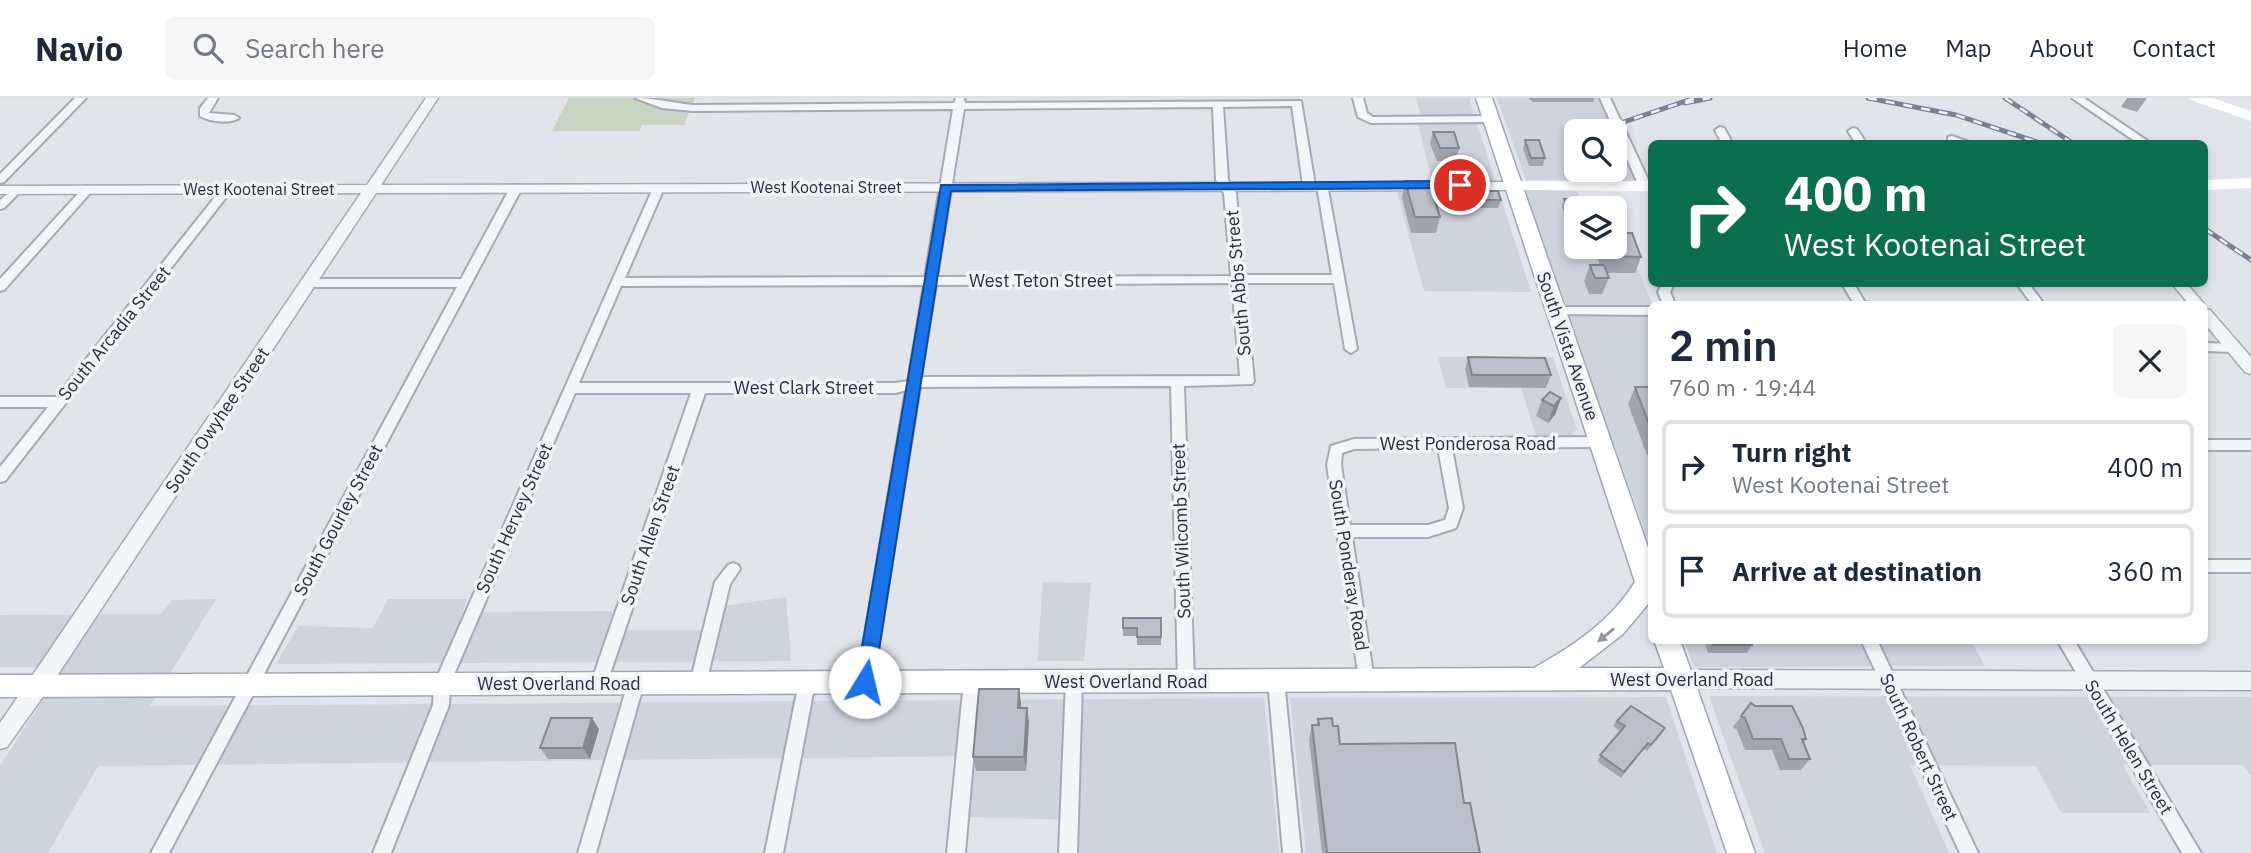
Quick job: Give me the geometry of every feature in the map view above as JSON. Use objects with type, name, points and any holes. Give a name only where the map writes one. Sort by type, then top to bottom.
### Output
[{"type":"main road","name":"South Vista Avenue","points":[[1484,98],[1648,583]]},
{"type":"main road","points":[[2197,98],[2251,116]]},
{"type":"main road","points":[[2208,184],[2251,183]]},
{"type":"main road","name":"West Kootenai Street","points":[[1514,186],[1648,186]]},
{"type":"main road","points":[[1539,679],[1580,656],[1611,632],[1648,591]]},
{"type":"main road","points":[[1668,644],[1741,853]]},
{"type":"main road","name":"West Overland Road","points":[[0,686],[1680,679]]},
{"type":"street","points":[[0,180],[81,98]]},
{"type":"street","points":[[214,98],[205,108],[204,114],[209,117],[234,118]]},
{"type":"street","name":"South Owyhee Street","points":[[0,740],[40,685],[432,98]]},
{"type":"street","points":[[640,98],[682,107],[745,103],[1297,103],[1339,279],[1351,349]]},
{"type":"street","points":[[1358,98],[1364,117],[1371,120],[1492,120]]},
{"type":"street","points":[[1605,98],[1648,184]]},
{"type":"street","points":[[2077,98],[2141,140]]},
{"type":"street","points":[[865,682],[959,103]]},
{"type":"street","name":"South Abbs Street","points":[[1218,103],[1222,181],[1230,193],[1247,381]]},
{"type":"street","points":[[1720,130],[1726,140]]},
{"type":"street","points":[[1853,131],[1859,140]]},
{"type":"street","name":"West Kootenai Street","points":[[0,190],[1514,186]]},
{"type":"street","name":"South Gourley Street","points":[[160,853],[516,188]]},
{"type":"street","name":"South Hervey Street","points":[[382,853],[441,705],[442,684],[658,188]]},
{"type":"street","points":[[0,287],[88,189]]},
{"type":"street","name":"South Arcadia Street","points":[[0,477],[227,189]]},
{"type":"street","points":[[0,206],[16,190]]},
{"type":"street","name":"West Teton Street","points":[[617,282],[1339,279]]},
{"type":"street","points":[[308,283],[465,283]]},
{"type":"street","points":[[2024,287],[2036,301]]},
{"type":"street","points":[[2182,287],[2194,301]]},
{"type":"street","points":[[1556,311],[1648,311]]},
{"type":"street","points":[[2208,318],[2251,368]]},
{"type":"street","points":[[2208,347],[2234,348]]},
{"type":"street","name":"South Wilcomb Street","points":[[1177,381],[1186,681]]},
{"type":"street","name":"West Clark Street","points":[[571,388],[896,387],[925,382],[1247,381]]},
{"type":"street","name":"South Allen Street","points":[[599,683],[700,387]]},
{"type":"street","points":[[0,402],[59,402]]},
{"type":"street","name":"West Ponderosa Road","points":[[1336,450],[1353,443],[1600,442]]},
{"type":"street","points":[[1343,531],[1428,531],[1451,524],[1456,508],[1444,443]]},
{"type":"street","points":[[2208,445],[2251,445]]},
{"type":"street","name":"South Ponderay Road","points":[[1336,450],[1334,465],[1366,680]]},
{"type":"street","points":[[2208,566],[2251,566]]},
{"type":"street","points":[[698,683],[723,582],[733,569]]},
{"type":"street","name":"South Robert Street","points":[[1871,644],[1969,853]]},
{"type":"street","name":"South Helen Street","points":[[2067,644],[2192,853]]},
{"type":"street","name":"West Overland Road","points":[[1680,679],[2251,681]]},
{"type":"street","points":[[1276,680],[1292,853]]},
{"type":"street","points":[[956,853],[972,681]]},
{"type":"street","points":[[1068,853],[1073,681]]},
{"type":"street","points":[[774,853],[807,682]]},
{"type":"street","points":[[587,853],[636,683]]},
{"type":"shaded area","points":[[1416,98],[1469,98],[1531,292],[1424,291],[1397,192],[1435,192],[1416,116],[1421,115]]},
{"type":"shaded area","points":[[1497,98],[1599,98],[1609,119],[1564,119],[1564,180],[1526,180]]},
{"type":"shaded area","points":[[1627,161],[1636,181],[1627,181]]},
{"type":"shaded area","points":[[1522,189],[1577,191],[1579,196],[1564,196],[1564,259],[1627,259],[1627,243],[1651,301],[1648,301],[1648,540]]},
{"type":"shaded area","points":[[1438,357],[1553,357],[1577,430],[1571,435],[1536,435],[1521,388],[1446,388]]},
{"type":"shaded area","points":[[1043,582],[1091,583],[1084,661],[1037,661]]},
{"type":"shaded area","points":[[786,597],[791,661],[276,664],[298,626],[373,628],[388,599],[467,599],[462,612],[613,611],[608,630],[704,630],[710,608]]},
{"type":"shaded area","points":[[216,599],[150,706],[1264,698],[1279,853],[1079,853],[1079,820],[966,817],[969,756],[98,766],[48,853],[0,853],[0,766],[64,667],[0,667],[0,615],[161,614],[172,600]]},
{"type":"shaded area","points":[[1685,644],[1973,644],[1985,666],[1694,667]]},
{"type":"shaded area","points":[[1709,696],[2251,697],[2251,776],[2243,765],[2123,765],[2150,813],[2061,813],[2036,766],[1910,765],[1949,853],[1765,853]]},
{"type":"shaded area","points":[[1666,697],[1717,853],[1306,853],[1290,698]]},
{"type":"green space","points":[[569,98],[695,98],[684,125],[642,125],[639,131],[552,131]]},
{"type":"building","points":[[1433,132],[1454,132],[1459,148],[1440,148]]},
{"type":"building","points":[[1525,140],[1539,140],[1545,158],[1531,158]]},
{"type":"building","points":[[1405,181],[1429,181],[1440,217],[1415,217]]},
{"type":"building","points":[[1477,191],[1498,191],[1501,200],[1480,200]]},
{"type":"building","points":[[1627,233],[1632,233],[1641,257],[1627,257]]},
{"type":"building","points":[[1590,265],[1604,265],[1609,278],[1595,278]]},
{"type":"building","points":[[1468,357],[1545,358],[1551,375],[1472,375]]},
{"type":"building","points":[[1635,387],[1648,387],[1648,421]]},
{"type":"building","points":[[1550,392],[1561,398],[1554,406],[1542,400]]},
{"type":"building","points":[[1123,618],[1161,618],[1161,637],[1137,637],[1137,628],[1123,628]]},
{"type":"building","points":[[1713,644],[1752,645],[1713,645]]},
{"type":"building","points":[[979,689],[1019,689],[1018,708],[1027,708],[1024,757],[973,757]]},
{"type":"building","points":[[1751,703],[1755,706],[1792,706],[1803,728],[1806,739],[1802,739],[1810,759],[1789,759],[1781,739],[1753,739],[1745,718],[1741,716]]},
{"type":"building","points":[[1631,706],[1665,728],[1651,745],[1648,743],[1624,772],[1600,755],[1625,726],[1617,721]]},
{"type":"building","points":[[551,718],[592,718],[583,748],[540,748]]},
{"type":"building","points":[[1332,718],[1333,726],[1338,726],[1340,744],[1455,743],[1464,803],[1470,803],[1480,853],[1327,853],[1312,725],[1319,725],[1318,719]]},
{"type":"railway","points":[[1627,121],[1695,98]]},
{"type":"railway","points":[[1685,103],[1710,98]]},
{"type":"railway","points":[[1868,98],[1956,115],[2031,140]]},
{"type":"railway","points":[[2005,98],[2068,140]]},
{"type":"railway","points":[[2208,231],[2251,260]]},
{"type":"route","points":[[865,682],[945,187],[1460,185]]}]
